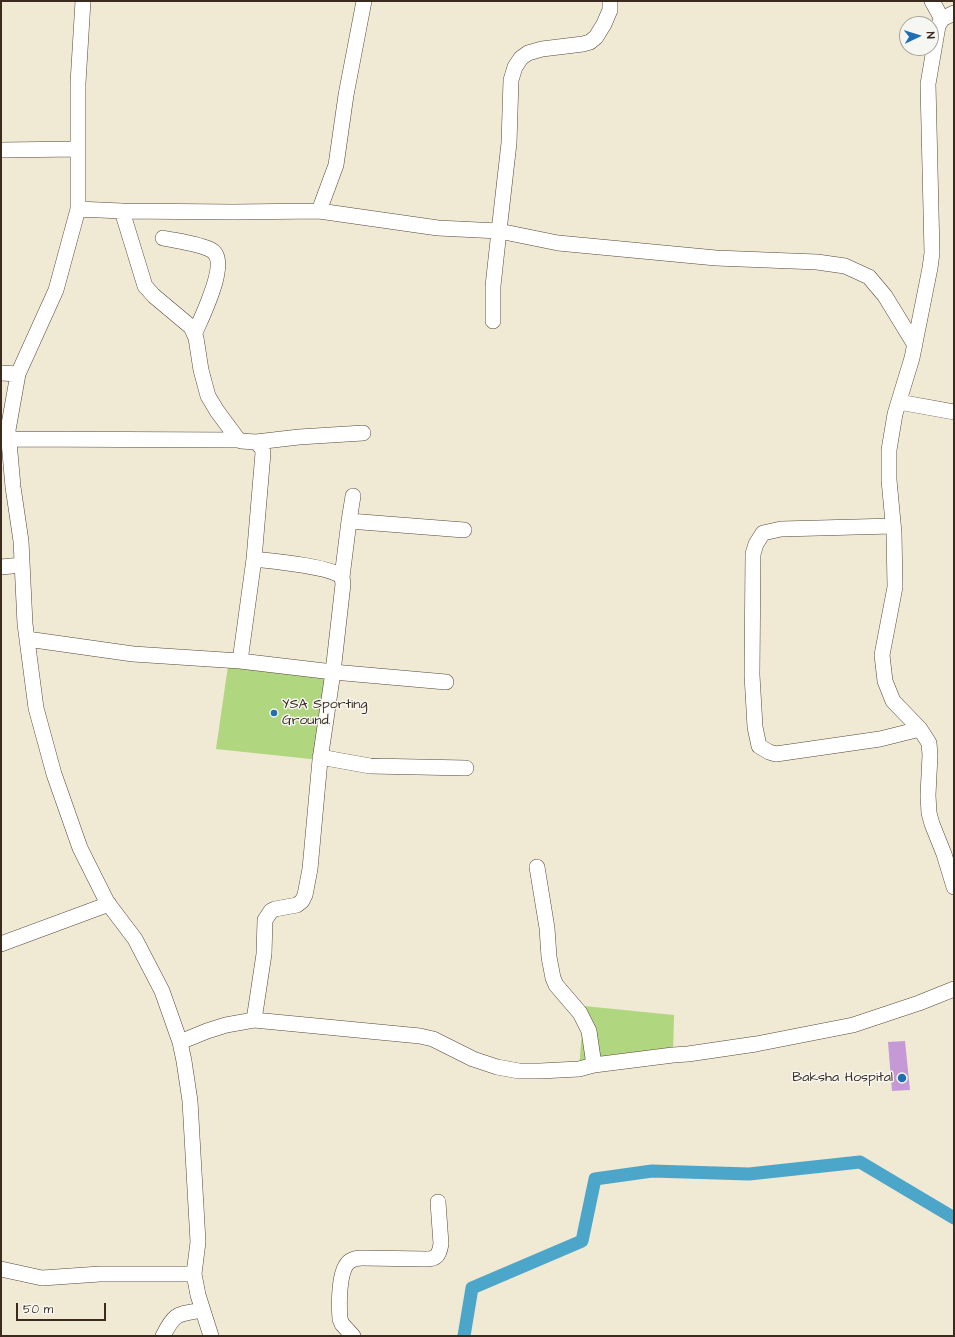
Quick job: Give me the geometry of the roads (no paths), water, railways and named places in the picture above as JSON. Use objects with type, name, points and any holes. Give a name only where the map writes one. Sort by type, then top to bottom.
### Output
[{"type":"street","points":[[83,1],[78,83],[78,209],[56,290],[18,374],[6,442],[21,541],[27,639],[36,708],[54,774],[80,848],[109,904],[135,939],[162,991],[180,1042],[190,1109],[198,1242],[194,1274],[202,1310],[211,1336]]},
{"type":"street","points":[[319,211],[336,165],[346,95],[364,1]]},
{"type":"street","points":[[493,320],[494,268],[509,143],[511,80],[515,67],[521,58],[528,53],[542,48],[590,42],[596,37],[604,24],[610,10],[610,1]]},
{"type":"street","points":[[932,1],[948,16],[938,26],[928,84],[932,253],[915,345],[895,414],[889,450],[889,480],[893,526],[895,587],[882,655],[885,681],[893,701],[920,729],[928,743],[930,756],[928,794],[929,813],[954,887]]},
{"type":"street","points":[[1,150],[78,149]]},
{"type":"street","points":[[78,209],[233,212],[319,211],[498,237],[716,258],[817,262],[845,266],[869,277],[885,296],[915,345]]},
{"type":"street","points":[[122,211],[145,286],[154,296],[191,327],[195,333],[201,370],[208,396],[233,435],[238,440]]},
{"type":"street","points":[[163,238],[213,250],[216,256],[218,271],[214,286],[195,333]]},
{"type":"street","points":[[1,373],[18,374]]},
{"type":"street","points":[[899,402],[954,412]]},
{"type":"street","points":[[6,442],[238,440],[256,442],[364,432]]},
{"type":"street","points":[[240,660],[254,558],[263,453],[262,448],[256,442]]},
{"type":"street","points":[[254,1020],[264,954],[265,920],[271,911],[275,909],[300,904],[305,895],[310,870],[320,757],[333,672],[344,584],[342,577],[353,496]]},
{"type":"street","points":[[349,521],[464,530]]},
{"type":"street","points":[[893,526],[782,529],[763,534],[756,544],[753,554],[752,675],[755,727],[759,746],[776,754],[880,739],[920,729]]},
{"type":"street","points":[[254,558],[314,567],[335,572],[342,577]]},
{"type":"street","points":[[1,567],[22,565]]},
{"type":"street","points":[[27,639],[133,654],[240,660],[333,672],[446,682]]},
{"type":"street","points":[[320,757],[370,766],[466,768]]},
{"type":"street","points":[[537,867],[553,978],[556,985],[580,1013],[589,1031],[594,1065]]},
{"type":"street","points":[[1,944],[109,904]]},
{"type":"street","points":[[180,1042],[226,1025],[254,1020],[420,1036],[439,1041],[473,1059],[507,1070],[540,1071],[579,1069],[594,1065],[756,1044],[853,1026],[954,989]]},
{"type":"street","points":[[353,1336],[342,1324],[340,1319],[341,1283],[346,1265],[352,1260],[362,1258],[432,1259],[436,1257],[440,1251],[441,1244],[438,1202]]},
{"type":"street","points":[[1,1269],[42,1278],[100,1274],[194,1274]]},
{"type":"street","points":[[163,1336],[174,1317],[181,1314],[202,1310]]},
{"type":"waterway","points":[[464,1336],[472,1288],[582,1241],[595,1179],[652,1171],[749,1174],[860,1162],[954,1218]]},
{"type":"place","name":"YSA Sporting Ground.","points":[[274,713]]},
{"type":"place","name":"Baksha Hospital","points":[[902,1078]]}]
